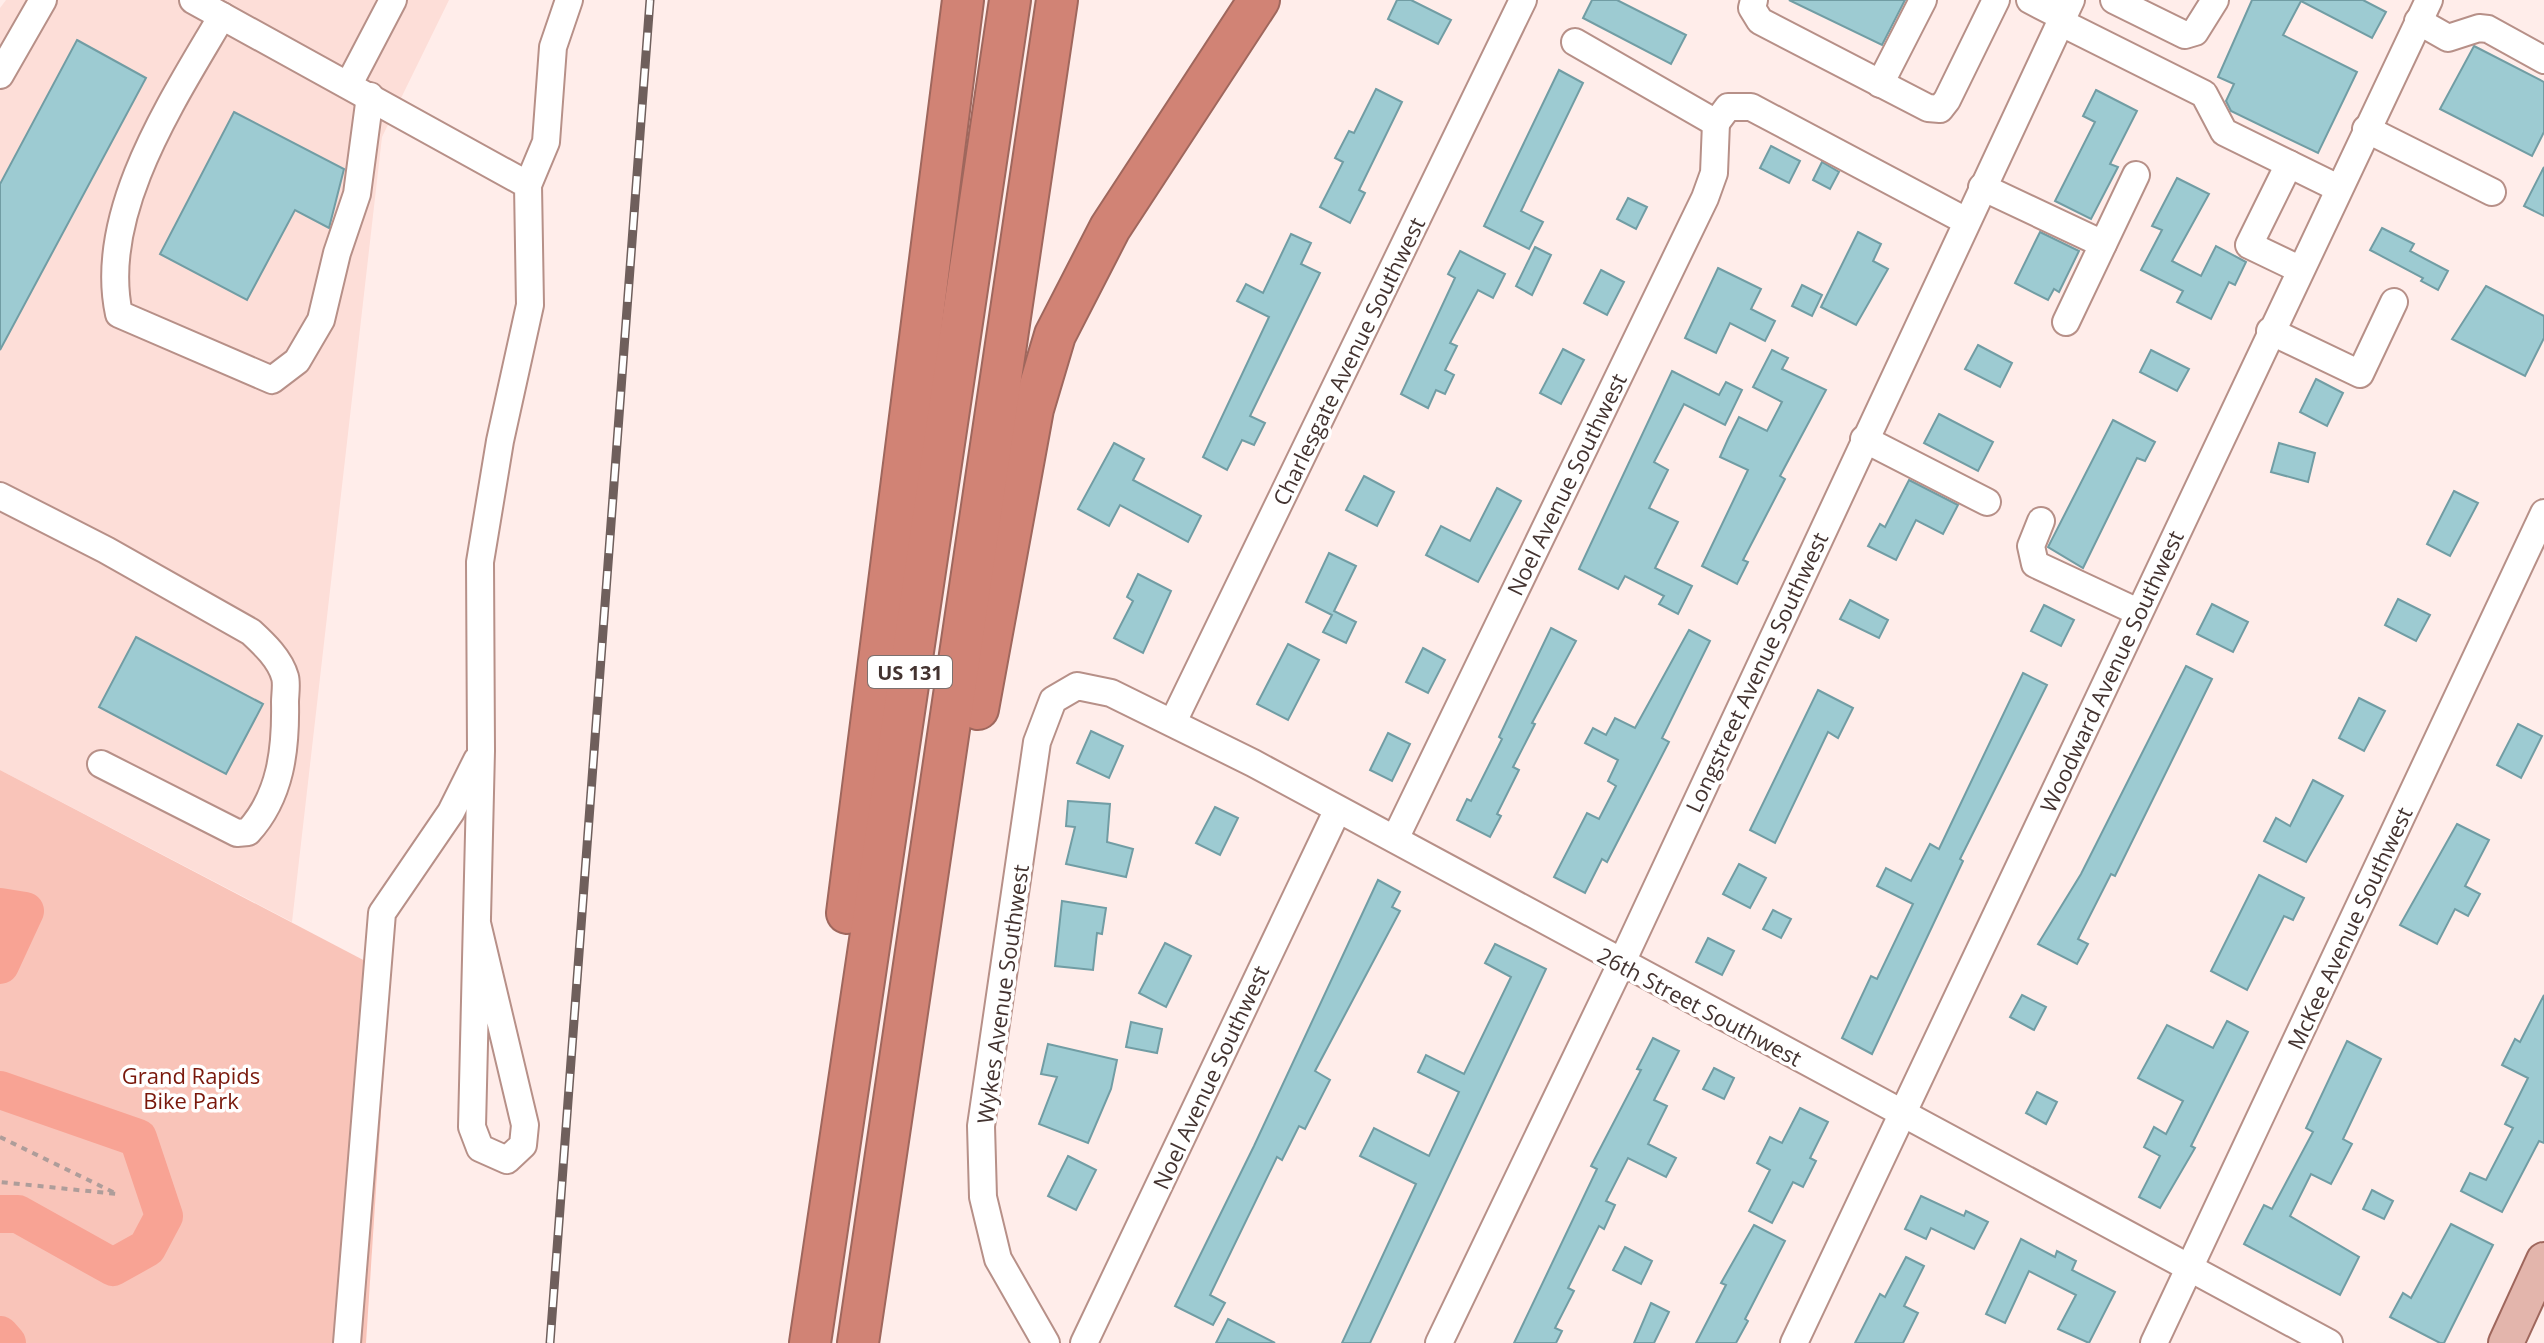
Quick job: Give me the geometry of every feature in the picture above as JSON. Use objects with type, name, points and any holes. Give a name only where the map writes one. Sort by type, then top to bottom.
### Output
[{"type":"highway","points":[[826,1240],[835,1001],[963,0]]},
{"type":"highway","name":"US 131","points":[[810,1343],[1010,0]]},
{"type":"highway","name":"US 131","points":[[858,1343],[1057,0]]},
{"type":"highway","points":[[884,1171],[969,759],[1030,424],[1048,355],[1072,295],[1110,228],[1259,0]]},
{"type":"main road","points":[[2506,1343],[2544,1260]]},
{"type":"street","points":[[0,75],[43,0]]},
{"type":"street","points":[[193,0],[436,131],[528,185]]},
{"type":"street","points":[[222,16],[159,127],[128,197],[113,290],[119,314],[272,380],[297,361],[321,320],[337,253],[357,194],[360,90],[393,0]]},
{"type":"street","points":[[477,923],[525,1125],[523,1145],[507,1160],[480,1148],[472,1127],[481,751],[480,562],[500,441],[530,305],[528,185],[546,142],[553,47],[569,0]]},
{"type":"street","name":"Charlesgate Avenue Southwest","points":[[1173,722],[1523,0]]},
{"type":"street","points":[[1754,0],[1752,8],[1760,21],[1928,108],[1940,109],[1996,0]]},
{"type":"street","points":[[1880,84],[1923,0]]},
{"type":"street","points":[[2030,0],[2064,13],[2204,94],[2224,132],[2338,188]]},
{"type":"street","points":[[2114,0],[2185,35],[2195,32],[2215,0]]},
{"type":"street","points":[[2420,7],[2448,38],[2456,38],[2479,28],[2488,29],[2544,60]]},
{"type":"street","name":"Woodward Avenue Southwest","points":[[1794,1343],[2366,129],[2420,7]]},
{"type":"street","name":"Longstreet Avenue Southwest","points":[[1439,1343],[1621,964],[2064,13]]},
{"type":"street","points":[[1575,42],[1716,123],[1728,107],[1751,107],[1966,221]]},
{"type":"street","name":"Noel Avenue Southwest","points":[[1395,839],[1705,198],[1714,173],[1716,123]]},
{"type":"street","points":[[2366,129],[2492,192]]},
{"type":"street","points":[[2289,164],[2249,245],[2299,269]]},
{"type":"street","points":[[2066,322],[2136,175]]},
{"type":"street","points":[[1982,187],[2103,244]]},
{"type":"street","points":[[2270,331],[2360,374],[2394,302]]},
{"type":"street","points":[[1864,439],[1987,502]]},
{"type":"street","points":[[0,496],[106,550],[251,632],[270,651],[285,677],[286,727],[281,766],[273,798],[248,832],[237,833],[101,764]]},
{"type":"street","name":"McKee Avenue Southwest","points":[[2154,1343],[2544,513]]},
{"type":"street","points":[[2041,521],[2031,546],[2035,564],[2138,612]]},
{"type":"street","name":"26th Street Southwest","points":[[1066,690],[1077,686],[1111,693],[1173,722],[1395,839],[1621,964],[2190,1265],[2329,1343]]},
{"type":"street","name":"Wykes Avenue Southwest","points":[[1046,1343],[998,1259],[983,1197],[981,1126],[1037,742],[1053,700],[1066,690]]},
{"type":"street","points":[[347,1343],[382,913],[451,812],[481,751]]},
{"type":"street","name":"Noel Avenue Southwest","points":[[1084,1343],[1337,811]]},
{"type":"path","points":[[0,1137],[117,1194],[0,1182]]},
{"type":"shaded area","points":[[6,0],[449,0],[382,137],[292,922],[0,770],[0,8]]},
{"type":"green space","name":"Grand Rapids Bike Park","points":[[0,770],[390,974],[366,1343],[0,1343]]},
{"type":"building","points":[[1397,0],[1411,0],[1451,20],[1438,44],[1388,19]]},
{"type":"building","points":[[1592,0],[1617,0],[1686,35],[1671,64],[1583,18]]},
{"type":"building","points":[[1789,0],[1905,0],[1882,45]]},
{"type":"building","points":[[2252,0],[2363,0],[2386,12],[2372,38],[2301,1],[2283,35],[2357,72],[2318,153],[2231,111],[2226,101],[2234,84],[2218,77]]},
{"type":"building","points":[[77,40],[146,78],[0,350],[0,184]]},
{"type":"building","points":[[2474,46],[2544,82],[2544,132],[2532,156],[2440,109]]},
{"type":"building","points":[[1559,70],[1583,83],[1521,211],[1543,222],[1529,249],[1484,226]]},
{"type":"building","points":[[1376,89],[1402,102],[1359,190],[1365,193],[1350,223],[1320,207],[1343,162],[1335,158],[1349,131],[1354,133]]},
{"type":"building","points":[[2096,90],[2137,111],[2110,164],[2118,167],[2091,219],[2055,201],[2095,122],[2083,116]]},
{"type":"building","points":[[234,112],[344,169],[329,228],[295,210],[247,300],[160,254]]},
{"type":"building","points":[[1771,146],[1800,161],[1789,183],[1760,168]]},
{"type":"building","points":[[1822,162],[1839,172],[1830,189],[1813,180]]},
{"type":"building","points":[[2544,167],[2544,216],[2524,206]]},
{"type":"building","points":[[2177,178],[2209,194],[2172,261],[2201,276],[2216,246],[2246,262],[2235,285],[2229,282],[2211,319],[2177,302],[2183,291],[2141,270],[2162,230],[2152,226]]},
{"type":"building","points":[[1628,198],[1647,207],[1636,229],[1617,219]]},
{"type":"building","points":[[2382,228],[2414,244],[2410,251],[2448,271],[2438,290],[2421,281],[2423,278],[2370,250]]},
{"type":"building","points":[[1858,232],[1881,244],[1873,261],[1888,269],[1856,325],[1821,307]]},
{"type":"building","points":[[2040,232],[2079,251],[2059,292],[2054,289],[2048,300],[2015,283]]},
{"type":"building","points":[[1291,234],[1311,243],[1301,264],[1320,273],[1250,416],[1265,423],[1254,445],[1242,440],[1227,470],[1203,457],[1269,317],[1237,301],[1246,284],[1263,293]]},
{"type":"building","points":[[1535,247],[1551,255],[1532,295],[1516,286]]},
{"type":"building","points":[[1460,251],[1505,274],[1493,298],[1478,290],[1450,343],[1457,346],[1445,370],[1454,375],[1445,394],[1436,390],[1428,408],[1401,394],[1455,278],[1448,274]]},
{"type":"building","points":[[1718,268],[1761,289],[1751,309],[1775,321],[1765,341],[1730,323],[1716,353],[1685,338]]},
{"type":"building","points":[[1601,270],[1624,282],[1607,315],[1584,303]]},
{"type":"building","points":[[1802,285],[1822,295],[1812,316],[1792,306]]},
{"type":"building","points":[[2486,286],[2544,316],[2544,338],[2525,376],[2452,339]]},
{"type":"building","points":[[1978,345],[2012,363],[2000,387],[1965,369]]},
{"type":"building","points":[[1563,349],[1584,360],[1561,404],[1540,393]]},
{"type":"building","points":[[1772,350],[1788,358],[1782,369],[1826,390],[1780,476],[1785,479],[1743,560],[1748,562],[1737,584],[1702,566],[1748,470],[1720,457],[1728,439],[1739,417],[1767,431],[1782,402],[1753,387]]},
{"type":"building","points":[[2151,350],[2189,369],[2177,391],[2140,372]]},
{"type":"building","points":[[1672,371],[1719,395],[1726,382],[1742,390],[1725,425],[1684,404],[1654,462],[1668,470],[1649,508],[1678,522],[1655,568],[1692,586],[1678,614],[1659,604],[1664,596],[1625,576],[1618,589],[1579,569]]},
{"type":"building","points":[[2316,379],[2343,393],[2327,426],[2300,412]]},
{"type":"building","points":[[1939,414],[1993,442],[1978,471],[1924,443]]},
{"type":"building","points":[[2113,420],[2155,442],[2145,461],[2137,458],[2083,568],[2048,547]]},
{"type":"building","points":[[1114,443],[1144,459],[1133,480],[1201,516],[1188,542],[1120,505],[1109,526],[1078,509]]},
{"type":"building","points":[[2279,443],[2315,453],[2308,482],[2271,472]]},
{"type":"building","points":[[1364,476],[1394,492],[1377,526],[1346,510]]},
{"type":"building","points":[[1909,480],[1958,505],[1943,534],[1916,520],[1896,560],[1868,546],[1880,524],[1885,527]]},
{"type":"building","points":[[1497,488],[1521,501],[1478,582],[1426,555],[1441,526],[1470,541]]},
{"type":"building","points":[[2454,491],[2478,503],[2450,556],[2427,544]]},
{"type":"building","points":[[1329,553],[1356,566],[1334,611],[1356,622],[1346,643],[1323,632],[1332,615],[1306,602]]},
{"type":"building","points":[[1138,574],[1171,591],[1143,653],[1114,638],[1133,601],[1127,597]]},
{"type":"building","points":[[2398,599],[2430,615],[2416,641],[2385,625]]},
{"type":"building","points":[[1850,600],[1888,620],[1879,638],[1840,619]]},
{"type":"building","points":[[2212,604],[2248,622],[2233,652],[2197,634]]},
{"type":"building","points":[[2044,605],[2074,620],[2061,646],[2031,631]]},
{"type":"building","points":[[1551,628],[1576,641],[1532,723],[1535,724],[1513,767],[1519,770],[1497,814],[1501,816],[1490,837],[1457,820],[1467,799],[1471,801],[1502,739],[1499,737]]},
{"type":"building","points":[[1689,630],[1710,641],[1662,738],[1669,742],[1607,862],[1602,859],[1585,893],[1554,877],[1587,813],[1599,819],[1616,786],[1608,781],[1618,760],[1585,743],[1593,728],[1606,735],[1615,718],[1635,728]]},
{"type":"building","points":[[136,637],[263,704],[226,774],[99,707]]},
{"type":"building","points":[[1288,644],[1319,660],[1288,720],[1257,704]]},
{"type":"building","points":[[1423,648],[1445,660],[1428,693],[1406,682]]},
{"type":"building","points":[[2186,666],[2212,679],[2115,876],[2111,874],[2078,939],[2088,944],[2077,964],[2038,944],[2081,874]]},
{"type":"building","points":[[2023,673],[2047,685],[1960,859],[1963,861],[1872,1054],[1842,1038],[1871,976],[1877,979],[1913,904],[1877,886],[1886,868],[1911,881],[1930,844],[1939,849]]},
{"type":"building","points":[[1818,690],[1853,708],[1838,738],[1828,732],[1775,843],[1750,830]]},
{"type":"building","points":[[2359,698],[2385,711],[2364,751],[2339,738]]},
{"type":"building","points":[[2518,724],[2542,736],[2521,778],[2497,765]]},
{"type":"building","points":[[1091,731],[1123,746],[1109,778],[1077,763]]},
{"type":"building","points":[[1388,733],[1410,744],[1392,781],[1370,770]]},
{"type":"building","points":[[2313,780],[2343,796],[2306,862],[2264,841],[2276,818],[2290,826]]},
{"type":"building","points":[[1068,801],[1110,804],[1107,842],[1133,849],[1126,877],[1066,864],[1075,827],[1066,826]]},
{"type":"building","points":[[1215,807],[1238,818],[1220,855],[1196,843]]},
{"type":"building","points":[[2457,824],[2489,840],[2465,886],[2480,894],[2468,916],[2455,909],[2437,944],[2400,925]]},
{"type":"building","points":[[1739,864],[1766,878],[1750,908],[1723,894]]},
{"type":"building","points":[[2259,875],[2304,898],[2293,920],[2284,916],[2247,990],[2211,971]]},
{"type":"building","points":[[1378,880],[1400,892],[1392,907],[1400,911],[1315,1071],[1330,1080],[1305,1129],[1299,1126],[1282,1160],[1277,1157],[1210,1295],[1225,1303],[1213,1325],[1175,1306],[1254,1146]]},
{"type":"building","points":[[1062,901],[1106,908],[1102,934],[1097,933],[1093,970],[1055,966]]},
{"type":"building","points":[[1773,910],[1791,919],[1781,938],[1763,929]]},
{"type":"building","points":[[1708,938],[1734,951],[1722,975],[1696,962]]},
{"type":"building","points":[[1165,943],[1191,956],[1166,1007],[1139,993]]},
{"type":"building","points":[[1495,944],[1546,969],[1370,1343],[1342,1343],[1416,1184],[1360,1156],[1374,1128],[1429,1156],[1459,1092],[1418,1072],[1426,1055],[1464,1074],[1511,977],[1485,963]]},
{"type":"building","points":[[2022,995],[2046,1007],[2034,1030],[2010,1017]]},
{"type":"building","points":[[2544,995],[2544,1143],[2539,1141],[2502,1212],[2461,1191],[2470,1173],[2486,1180],[2513,1128],[2505,1124],[2528,1078],[2502,1065],[2515,1039],[2520,1042]]},
{"type":"building","points":[[2227,1021],[2248,1032],[2191,1146],[2195,1148],[2160,1208],[2139,1197],[2160,1156],[2144,1147],[2154,1127],[2166,1134],[2183,1101],[2138,1078],[2167,1025],[2213,1048]]},
{"type":"building","points":[[1131,1022],[1162,1029],[1157,1053],[1126,1047]]},
{"type":"building","points":[[1653,1038],[1679,1051],[1654,1100],[1667,1106],[1648,1144],[1676,1158],[1666,1177],[1628,1158],[1606,1201],[1615,1205],[1604,1229],[1599,1226],[1568,1288],[1574,1291],[1555,1328],[1562,1331],[1556,1343],[1514,1343],[1597,1169],[1591,1166],[1641,1070],[1637,1069]]},
{"type":"building","points":[[2347,1041],[2381,1059],[2343,1139],[2352,1144],[2331,1184],[2311,1174],[2290,1216],[2359,1257],[2340,1295],[2244,1244],[2264,1205],[2272,1209],[2313,1132],[2306,1128]]},
{"type":"building","points":[[1048,1044],[1117,1060],[1111,1089],[1088,1143],[1039,1124],[1057,1077],[1041,1074]]},
{"type":"building","points":[[1714,1068],[1734,1078],[1724,1099],[1703,1089]]},
{"type":"building","points":[[2037,1092],[2057,1102],[2046,1124],[2026,1113]]},
{"type":"building","points":[[1800,1108],[1828,1122],[1810,1158],[1816,1161],[1803,1187],[1793,1182],[1772,1223],[1749,1211],[1770,1170],[1757,1163],[1770,1137],[1782,1143]]},
{"type":"building","points":[[1068,1156],[1096,1170],[1076,1210],[1048,1196]]},
{"type":"building","points":[[2372,1190],[2393,1201],[2384,1219],[2363,1209]]},
{"type":"building","points":[[1921,1196],[1964,1216],[1966,1211],[1988,1222],[1974,1249],[1931,1228],[1926,1239],[1905,1229]]},
{"type":"building","points":[[2451,1224],[2493,1245],[2444,1343],[2440,1343],[2390,1317],[2403,1293],[2411,1298]]},
{"type":"building","points":[[1754,1225],[1785,1241],[1745,1319],[1748,1321],[1736,1343],[1696,1343],[1726,1285],[1721,1283]]},
{"type":"building","points":[[2021,1239],[2055,1257],[2057,1251],[2076,1261],[2072,1270],[2115,1292],[2089,1343],[2058,1329],[2076,1295],[2029,1271],[2005,1323],[1986,1314]]},
{"type":"building","points":[[1625,1247],[1652,1261],[1641,1284],[1613,1270]]},
{"type":"building","points":[[1906,1257],[1924,1266],[1904,1306],[1918,1313],[1903,1343],[1855,1343],[1880,1294],[1885,1297]]},
{"type":"building","points":[[1651,1303],[1669,1312],[1654,1343],[1634,1343]]},
{"type":"building","points":[[1228,1319],[1275,1343],[1216,1343]]},
{"type":"waterway","points":[[0,907],[25,911],[0,965]]},
{"type":"waterway","points":[[0,1090],[138,1138],[164,1216],[147,1248],[113,1267],[18,1214],[0,1214]]},
{"type":"waterway","points":[[0,1335],[7,1343]]},
{"type":"railway","points":[[550,1343],[650,0]]}]
